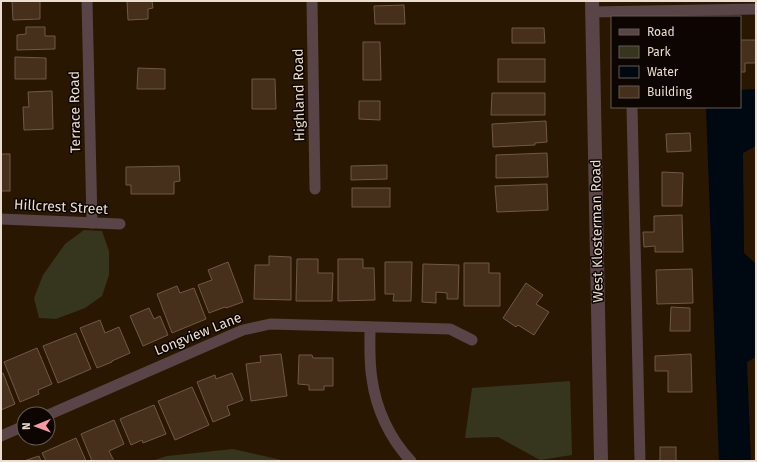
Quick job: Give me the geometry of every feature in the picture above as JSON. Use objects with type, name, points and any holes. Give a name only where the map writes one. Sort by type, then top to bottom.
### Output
[{"type":"street","name":"Terrace Road","points":[[87,1],[92,223]]},
{"type":"street","name":"Highland Road","points":[[312,1],[316,189]]},
{"type":"street","points":[[592,7],[630,14],[756,9]]},
{"type":"street","name":"West Klosterman Road","points":[[592,7],[601,461]]},
{"type":"street","points":[[632,108],[640,461]]},
{"type":"street","name":"Hillcrest Street","points":[[1,219],[120,224]]},
{"type":"street","name":"Longview Lane","points":[[56,412],[243,330],[270,324],[450,329],[472,340]]},
{"type":"street","points":[[370,327],[370,368],[377,402],[382,417],[393,438],[411,461]]},
{"type":"street","points":[[1,436],[16,429]]},
{"type":"green space","points":[[84,230],[102,231],[109,251],[109,275],[102,296],[85,308],[56,319],[39,318],[34,298],[43,275],[65,244]]},
{"type":"green space","points":[[570,381],[572,455],[540,460],[498,437],[465,438],[472,388]]},
{"type":"green space","points":[[233,449],[286,461],[151,461],[167,456]]},
{"type":"water","points":[[756,89],[756,146],[743,153],[744,253],[756,264],[756,357],[747,362],[751,461],[719,461],[706,108],[741,108],[741,90]]},
{"type":"building","points":[[12,1],[40,1],[40,19],[13,20]]},
{"type":"building","points":[[127,1],[152,1],[153,8],[148,9],[148,19],[128,20]]},
{"type":"building","points":[[404,5],[405,24],[375,24],[374,6]]},
{"type":"building","points":[[26,27],[45,27],[45,36],[55,36],[55,49],[17,50],[17,35],[26,34]]},
{"type":"building","points":[[512,28],[544,28],[545,43],[512,43]]},
{"type":"building","points":[[741,40],[756,40],[756,63],[745,63],[745,72],[741,72]]},
{"type":"building","points":[[363,42],[380,42],[381,80],[363,80]]},
{"type":"building","points":[[15,57],[46,58],[46,79],[15,79]]},
{"type":"building","points":[[498,59],[545,59],[545,82],[498,82]]},
{"type":"building","points":[[138,68],[165,69],[165,89],[137,89]]},
{"type":"building","points":[[252,79],[275,79],[276,109],[252,109]]},
{"type":"building","points":[[52,91],[53,129],[24,130],[23,107],[29,107],[28,92]]},
{"type":"building","points":[[492,93],[545,93],[545,115],[491,115]]},
{"type":"building","points":[[359,101],[380,101],[380,120],[359,119]]},
{"type":"building","points":[[546,121],[547,142],[535,143],[535,145],[493,147],[492,124]]},
{"type":"building","points":[[690,133],[691,151],[667,152],[666,134]]},
{"type":"building","points":[[547,153],[548,177],[496,178],[496,155]]},
{"type":"building","points":[[1,154],[10,154],[10,191],[1,191]]},
{"type":"building","points":[[387,165],[387,179],[351,180],[351,166]]},
{"type":"building","points":[[179,166],[180,181],[174,182],[174,194],[131,194],[131,185],[126,185],[126,167]]},
{"type":"building","points":[[662,172],[683,173],[682,206],[662,206]]},
{"type":"building","points":[[547,184],[548,210],[497,212],[495,186]]},
{"type":"building","points":[[352,188],[390,188],[390,207],[352,207]]},
{"type":"building","points":[[682,215],[683,252],[655,252],[655,246],[644,247],[643,232],[654,232],[654,216]]},
{"type":"building","points":[[269,256],[291,257],[291,300],[254,299],[255,265],[269,265]]},
{"type":"building","points":[[297,259],[318,259],[318,273],[333,273],[332,301],[296,301]]},
{"type":"building","points":[[338,259],[363,259],[363,268],[374,268],[375,300],[338,301]]},
{"type":"building","points":[[228,262],[243,302],[209,313],[198,285],[212,280],[208,270]]},
{"type":"building","points":[[385,262],[412,262],[411,301],[393,301],[394,294],[385,294]]},
{"type":"building","points":[[464,263],[489,263],[489,273],[500,273],[500,306],[464,306]]},
{"type":"building","points":[[423,264],[459,265],[458,299],[447,299],[447,293],[436,292],[436,303],[422,302]]},
{"type":"building","points":[[692,269],[693,303],[657,304],[656,270]]},
{"type":"building","points":[[526,283],[543,295],[536,304],[549,312],[534,335],[518,325],[516,327],[503,318]]},
{"type":"building","points":[[177,286],[180,293],[194,288],[206,319],[172,333],[157,294]]},
{"type":"building","points":[[671,307],[690,308],[690,331],[670,331]]},
{"type":"building","points":[[149,308],[154,319],[160,316],[168,335],[143,346],[130,316]]},
{"type":"building","points":[[100,320],[105,333],[119,327],[130,353],[97,368],[80,328]]},
{"type":"building","points":[[76,333],[91,369],[58,383],[43,346]]},
{"type":"building","points":[[37,348],[52,384],[38,390],[39,394],[20,402],[4,362]]},
{"type":"building","points":[[281,354],[287,396],[251,401],[246,364],[261,362],[260,356]]},
{"type":"building","points":[[691,354],[692,392],[668,392],[668,371],[655,371],[655,356]]},
{"type":"building","points":[[299,355],[312,355],[313,358],[333,358],[333,386],[324,386],[324,390],[309,390],[309,385],[298,384]]},
{"type":"building","points":[[3,373],[15,404],[1,410],[1,374]]},
{"type":"building","points":[[232,373],[243,400],[227,406],[230,415],[213,422],[197,382],[215,375],[216,379]]},
{"type":"building","points":[[192,387],[209,425],[175,440],[158,401]]},
{"type":"building","points":[[154,405],[166,434],[143,443],[142,440],[131,445],[120,419]]},
{"type":"building","points":[[114,420],[124,444],[109,451],[114,461],[92,461],[81,434]]},
{"type":"building","points":[[76,438],[86,461],[46,461],[42,453]]},
{"type":"building","points":[[660,447],[676,447],[676,461],[660,461]]},
{"type":"building","points":[[39,456],[41,461],[24,461]]}]
